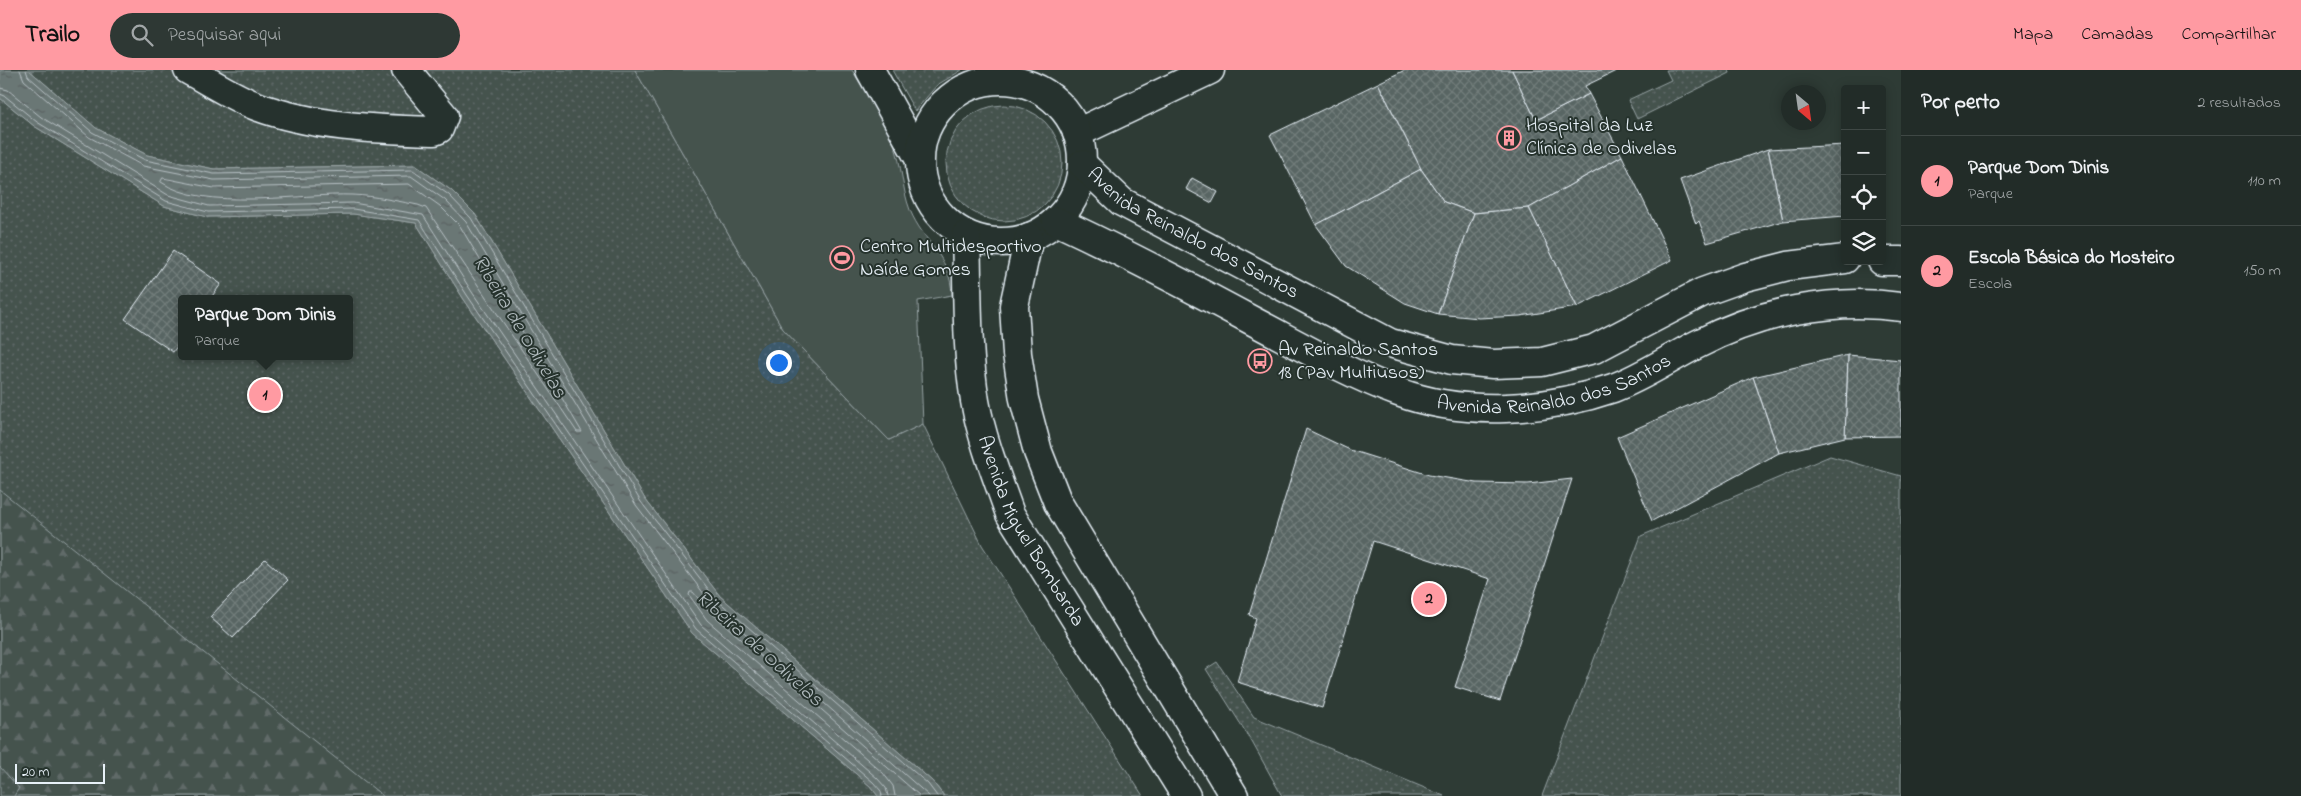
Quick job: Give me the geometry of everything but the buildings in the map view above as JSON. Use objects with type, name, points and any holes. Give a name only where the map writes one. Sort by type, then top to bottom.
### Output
[{"type":"main road","points":[[188,70],[255,106],[300,119],[350,126],[434,131],[439,128],[444,116],[406,70]]},
{"type":"main road","points":[[870,70],[919,158]]},
{"type":"main road","points":[[1077,133],[1210,70]]},
{"type":"main road","points":[[1030,79],[1053,99],[1067,115],[1077,133],[1081,148],[1082,164],[1078,185],[1069,204],[1056,220],[1043,230],[1029,237],[1001,242],[987,241],[966,235],[953,227],[931,204],[924,189],[919,158],[922,142],[935,113],[958,92],[988,81],[1020,82],[1030,79]]},
{"type":"main road","name":"Avenida Reinaldo dos Santos","points":[[1082,164],[1122,202],[1390,343],[1452,360],[1493,364],[1542,362],[1594,349],[1703,292],[1745,277],[1788,266],[1841,259]]},
{"type":"main road","name":"Avenida Reinaldo dos Santos","points":[[1056,220],[1110,246],[1350,373],[1400,393],[1460,407],[1524,408],[1575,399],[1607,390],[1648,371],[1719,333],[1757,319],[1807,308],[1848,304],[1876,303],[1901,307]]},
{"type":"main road","name":"Avenida Miguel Bombarda","points":[[966,235],[969,348],[976,402],[991,464],[1010,514],[1186,796]]},
{"type":"main road","name":"Avenida Miguel Bombarda","points":[[1029,237],[1014,306],[1017,354],[1024,399],[1038,452],[1058,503],[1234,796]]},
{"type":"main road","points":[[1886,260],[1901,261]]},
{"type":"green space","points":[[29,70],[635,70],[783,329],[889,440],[923,424],[982,545],[1143,796],[944,796],[932,781],[720,596],[645,499],[475,214],[452,191],[415,165],[214,169],[147,155],[96,128]]},
{"type":"green space","name":"Centro Multidesportivo Naíde Gomes","points":[[635,70],[852,70],[890,135],[897,152],[910,210],[922,232],[942,259],[950,281],[952,295],[918,301],[923,424],[889,440],[783,329]]},
{"type":"green space","points":[[892,70],[962,70],[937,85],[915,111]]},
{"type":"green space","points":[[1666,70],[1729,70],[1730,73],[1637,119],[1628,100],[1671,80]]},
{"type":"green space","points":[[0,98],[34,126],[164,206],[207,217],[353,214],[416,223],[463,298],[692,633],[870,786],[878,796],[0,796]]},
{"type":"green space","points":[[1004,105],[1026,110],[1045,122],[1057,141],[1062,163],[1057,185],[1045,204],[1026,216],[1004,221],[982,216],[963,204],[951,185],[946,163],[951,141],[963,122],[982,110]]},
{"type":"green space","points":[[1830,456],[1901,476],[1901,796],[1542,796],[1641,536]]},
{"type":"green space","points":[[0,490],[383,796],[14,796],[19,788],[0,767]]},
{"type":"green space","points":[[1217,662],[1254,717],[1444,796],[1282,796],[1252,742],[1206,669]]},
{"type":"water","name":"Ribeira de Odivelas","points":[[0,70],[29,70],[96,128],[147,155],[214,169],[415,165],[452,191],[475,214],[645,499],[720,596],[932,781],[944,796],[878,796],[870,786],[692,633],[463,298],[416,223],[353,214],[207,217],[164,206],[34,126],[0,98]]},
{"type":"place","name":"Hospital da Luz Clínica de Odivelas","points":[[1509,138]]},
{"type":"place","name":"Centro Multidesportivo Naíde Gomes","points":[[842,258]]},
{"type":"place","name":"Av Reinaldo Santos 18 (Pav Multiusos)","points":[[1260,361]]},
{"type":"place","name":"Parque Dom Dinis","points":[[265,395]]},
{"type":"place","name":"Escola Básica do Mosteiro","points":[[1429,599]]}]
